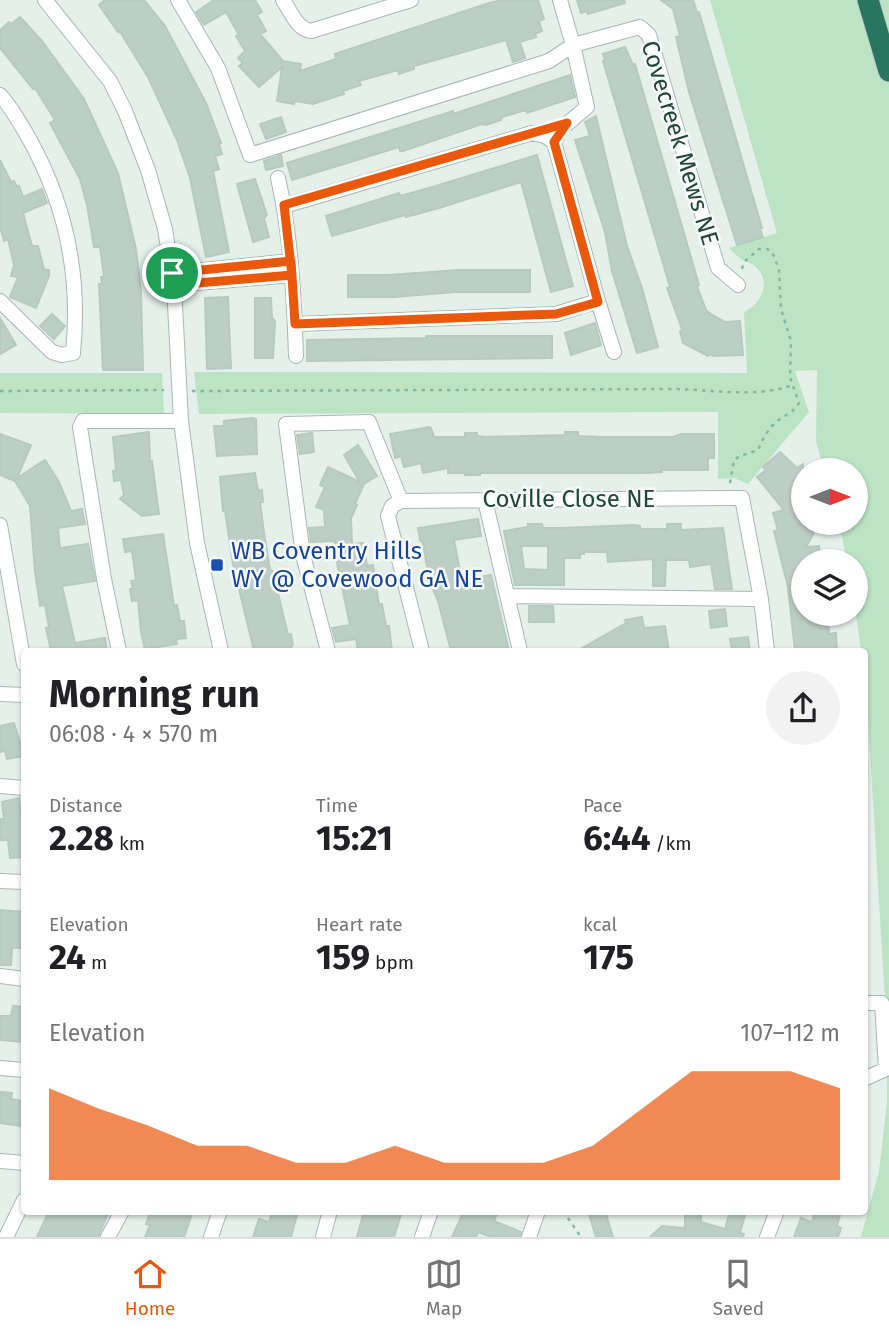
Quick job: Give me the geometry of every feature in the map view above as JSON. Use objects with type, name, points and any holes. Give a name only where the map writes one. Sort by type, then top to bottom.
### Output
[{"type":"highway","points":[[868,0],[889,71]]},
{"type":"street","points":[[45,0],[110,81],[148,170],[164,229],[173,279],[178,390],[197,543],[220,648]]},
{"type":"street","points":[[178,0],[218,68],[250,155],[549,61],[573,45]]},
{"type":"street","points":[[283,0],[299,25],[312,32],[391,3],[411,0]]},
{"type":"street","points":[[554,142],[567,123],[587,107],[560,0]]},
{"type":"street","name":"Covecreek Mews NE","points":[[573,45],[640,27],[649,35],[718,268],[738,285]]},
{"type":"street","points":[[0,95],[10,106],[44,165],[66,224],[73,284],[73,353],[62,355],[52,352],[0,302]]},
{"type":"street","points":[[284,205],[567,123]]},
{"type":"street","points":[[532,133],[554,142],[614,352]]},
{"type":"street","points":[[278,178],[291,268],[296,356]]},
{"type":"street","points":[[173,279],[291,268]]},
{"type":"street","points":[[295,324],[556,314],[598,302]]},
{"type":"street","points":[[118,648],[104,579],[80,427],[83,422],[181,421]]},
{"type":"street","points":[[327,648],[303,555],[286,424],[369,422],[401,500],[392,506],[388,516],[421,648]]},
{"type":"street","points":[[730,498],[742,498],[761,598],[767,648]]},
{"type":"street","name":"Coville Close NE","points":[[401,500],[730,498]]},
{"type":"street","points":[[485,499],[519,648]]},
{"type":"street","points":[[0,525],[6,598],[21,653]]},
{"type":"street","points":[[508,596],[761,598]]},
{"type":"street","points":[[0,694],[21,695]]},
{"type":"street","points":[[0,786],[21,788]]},
{"type":"street","points":[[0,881],[21,882]]},
{"type":"street","points":[[0,976],[21,979]]},
{"type":"street","points":[[868,1003],[882,1003],[886,1069],[868,1077]]},
{"type":"street","points":[[0,1068],[21,1070]]},
{"type":"street","points":[[0,1161],[21,1163]]},
{"type":"street","points":[[6,1237],[21,1206]]},
{"type":"street","points":[[108,1237],[120,1215]]},
{"type":"street","points":[[211,1237],[219,1215]]},
{"type":"street","points":[[323,1237],[329,1215]]},
{"type":"street","points":[[422,1237],[430,1215]]},
{"type":"street","points":[[528,1237],[536,1215]]},
{"type":"street","points":[[767,1237],[775,1215]]},
{"type":"path","points":[[730,498],[734,460],[758,450],[773,424],[794,411],[799,403],[789,369],[791,341],[781,309],[779,269],[772,252],[759,248],[749,256],[744,262],[738,285]]},
{"type":"path","points":[[0,391],[676,389],[743,392],[776,390],[793,385]]},
{"type":"path","points":[[566,1215],[581,1237]]},
{"type":"green space","points":[[710,0],[889,0],[889,1237],[861,1237],[879,1171],[887,1103],[887,1034],[868,718],[868,648],[861,648],[858,626],[868,626],[868,549],[844,549],[842,536],[868,536],[868,458],[821,458],[816,441],[817,370],[795,371],[809,412],[748,484],[734,478],[718,479],[718,412],[199,414],[194,372],[747,373],[744,312],[755,304],[764,286],[761,273],[755,266],[741,259],[729,248],[777,233]]},
{"type":"green space","points":[[0,373],[162,373],[164,414],[0,413]]},
{"type":"building","points":[[105,0],[144,0],[165,26],[206,103],[221,143],[222,154],[215,156],[219,169],[213,171],[229,252],[206,257],[190,178],[177,140],[148,77],[119,30],[118,32],[99,5]]},
{"type":"building","points":[[214,0],[255,0],[262,12],[257,15],[266,31],[260,34],[283,61],[301,64],[300,71],[336,59],[335,54],[502,0],[538,0],[544,19],[539,21],[542,31],[535,34],[536,37],[520,42],[525,58],[513,62],[506,40],[414,66],[414,69],[399,74],[398,70],[359,81],[361,85],[343,91],[344,94],[313,104],[295,101],[294,104],[277,101],[282,67],[259,87],[239,66],[243,63],[238,58],[245,51],[226,12],[204,25],[196,12]]},
{"type":"building","points":[[577,0],[624,0],[625,3],[588,14],[587,11],[581,13]]},
{"type":"building","points":[[661,0],[693,0],[699,12],[763,237],[737,245],[689,92],[676,37],[680,36],[673,9]]},
{"type":"building","points":[[20,17],[42,41],[84,99],[118,173],[136,249],[141,292],[143,370],[103,370],[99,284],[102,284],[101,277],[104,277],[100,247],[94,247],[80,179],[50,123],[55,120],[35,88],[33,89],[0,48],[0,30]]},
{"type":"building","points":[[625,47],[633,65],[635,64],[706,310],[725,322],[740,321],[743,355],[708,356],[683,343],[680,332],[682,329],[667,288],[670,287],[603,61],[603,54]]},
{"type":"building","points":[[570,75],[575,97],[527,113],[526,110],[502,117],[501,120],[403,151],[400,151],[399,147],[292,180],[287,163],[453,111],[453,114]]},
{"type":"building","points":[[596,116],[627,246],[658,347],[637,353],[612,271],[605,232],[575,140],[590,136],[585,122]]},
{"type":"building","points":[[281,117],[286,132],[266,139],[260,124]]},
{"type":"building","points":[[281,155],[283,166],[266,170],[264,161]]},
{"type":"building","points":[[537,155],[573,286],[551,292],[521,182],[439,208],[332,236],[326,216]]},
{"type":"building","points":[[0,160],[11,182],[14,181],[17,187],[19,186],[23,197],[42,189],[47,203],[23,213],[32,246],[38,246],[44,269],[49,270],[36,308],[10,297],[18,277],[11,276],[14,265],[8,239],[4,241],[0,226]]},
{"type":"building","points":[[255,179],[267,215],[264,218],[269,237],[253,242],[237,184]]},
{"type":"building","points":[[530,270],[530,292],[348,297],[348,275]]},
{"type":"building","points":[[228,297],[231,368],[207,369],[205,298]]},
{"type":"building","points":[[255,298],[271,298],[272,318],[275,321],[273,358],[255,358]]},
{"type":"building","points":[[52,314],[65,326],[54,339],[40,326]]},
{"type":"building","points":[[0,318],[16,345],[0,354]]},
{"type":"building","points":[[595,323],[601,345],[571,355],[565,333]]},
{"type":"building","points":[[552,336],[552,358],[307,361],[307,340]]},
{"type":"building","points":[[256,419],[257,454],[217,456],[214,426],[224,426],[224,421]]},
{"type":"building","points":[[429,427],[434,437],[465,437],[465,433],[477,433],[477,436],[484,437],[565,435],[565,432],[578,432],[578,436],[600,437],[714,434],[714,458],[708,458],[708,470],[662,470],[646,473],[465,475],[448,473],[448,468],[423,473],[421,463],[404,467],[401,456],[395,458],[390,434]]},
{"type":"building","points":[[149,432],[150,461],[159,514],[142,516],[120,499],[124,495],[121,480],[114,481],[113,471],[116,470],[113,437]]},
{"type":"building","points":[[312,433],[314,452],[300,454],[297,435]]},
{"type":"building","points":[[0,434],[31,445],[17,478],[45,460],[59,482],[71,511],[82,509],[85,524],[58,528],[60,548],[88,544],[95,581],[62,586],[75,643],[105,638],[107,648],[50,648],[45,605],[40,606],[35,572],[30,506],[15,481],[0,475]]},
{"type":"building","points":[[358,445],[377,476],[364,484],[355,504],[357,505],[351,518],[352,544],[363,543],[367,566],[373,565],[379,605],[382,604],[386,626],[389,626],[392,648],[358,648],[356,639],[336,642],[332,628],[350,625],[335,541],[311,542],[309,528],[325,527],[324,510],[316,507],[325,487],[320,485],[328,467],[360,482],[344,455]]},
{"type":"building","points":[[780,452],[791,462],[791,536],[812,536],[806,547],[819,546],[819,549],[791,549],[791,614],[788,587],[774,531],[778,530],[773,513],[784,510],[757,477],[766,470],[763,467]]},
{"type":"building","points":[[255,473],[258,491],[262,490],[263,502],[260,502],[264,533],[270,570],[275,577],[272,583],[277,589],[288,635],[291,634],[291,648],[253,648],[233,564],[220,477]]},
{"type":"building","points":[[478,519],[481,536],[454,540],[462,581],[491,575],[508,648],[450,648],[438,601],[429,579],[418,528]]},
{"type":"building","points":[[528,524],[542,524],[543,528],[632,525],[640,526],[640,529],[667,529],[667,524],[681,524],[681,530],[723,528],[732,589],[715,589],[711,564],[690,567],[689,560],[666,560],[665,586],[653,586],[653,559],[608,562],[607,552],[584,552],[580,554],[580,558],[564,558],[564,585],[515,585],[504,531],[528,527]],"holes":[[[521,546],[548,546],[548,570],[524,569]]]},
{"type":"building","points":[[163,534],[174,606],[177,605],[180,621],[184,621],[186,638],[176,639],[177,644],[145,648],[138,600],[132,601],[130,589],[133,589],[131,581],[136,580],[132,551],[125,552],[123,539]]},
{"type":"building","points":[[529,606],[553,606],[554,622],[529,622]]},
{"type":"building","points":[[725,609],[727,626],[711,628],[709,611]]},
{"type":"building","points":[[642,617],[644,628],[665,626],[669,648],[582,648],[626,623],[625,620]]},
{"type":"building","points":[[792,626],[829,626],[829,634],[836,633],[837,648],[795,648]]},
{"type":"building","points":[[748,637],[750,648],[732,648],[730,639]]},
{"type":"building","points":[[14,723],[21,746],[21,757],[7,759],[5,751],[0,752],[0,726]]},
{"type":"building","points":[[19,798],[21,857],[10,858],[8,840],[0,840],[0,819],[4,819],[2,802]]},
{"type":"building","points":[[0,910],[21,912],[21,948],[12,948],[11,965],[0,965]]},
{"type":"building","points":[[13,1006],[21,1007],[21,1042],[0,1040],[0,1016],[11,1016]]},
{"type":"building","points":[[0,1092],[12,1093],[11,1099],[21,1101],[21,1126],[0,1123]]},
{"type":"building","points":[[47,1215],[107,1215],[98,1237],[37,1237]]},
{"type":"building","points":[[149,1215],[192,1215],[184,1237],[145,1237],[150,1225],[146,1224]]},
{"type":"building","points":[[272,1215],[297,1215],[291,1237],[253,1237],[259,1219],[269,1222]]},
{"type":"building","points":[[363,1215],[401,1215],[394,1237],[357,1237]]},
{"type":"building","points":[[462,1215],[496,1215],[494,1221],[521,1232],[520,1237],[491,1237],[478,1232],[476,1237],[452,1237]]},
{"type":"building","points":[[589,1215],[606,1215],[613,1237],[596,1237]]},
{"type":"building","points":[[685,1215],[701,1215],[701,1222],[725,1229],[729,1215],[745,1215],[740,1233],[744,1234],[743,1237],[650,1237],[662,1226],[685,1228]]},
{"type":"building","points":[[814,1215],[840,1215],[837,1226],[841,1228],[838,1237],[794,1237],[801,1218],[812,1222]]},
{"type":"place","name":"WB Coventry Hills WY @ Covewood GA NE","points":[[217,565]]},
{"type":"route","points":[[172,273],[174,285],[292,275],[291,261],[284,205],[567,123],[554,142],[598,302],[556,314],[295,324],[292,275],[291,261],[172,273]]}]
